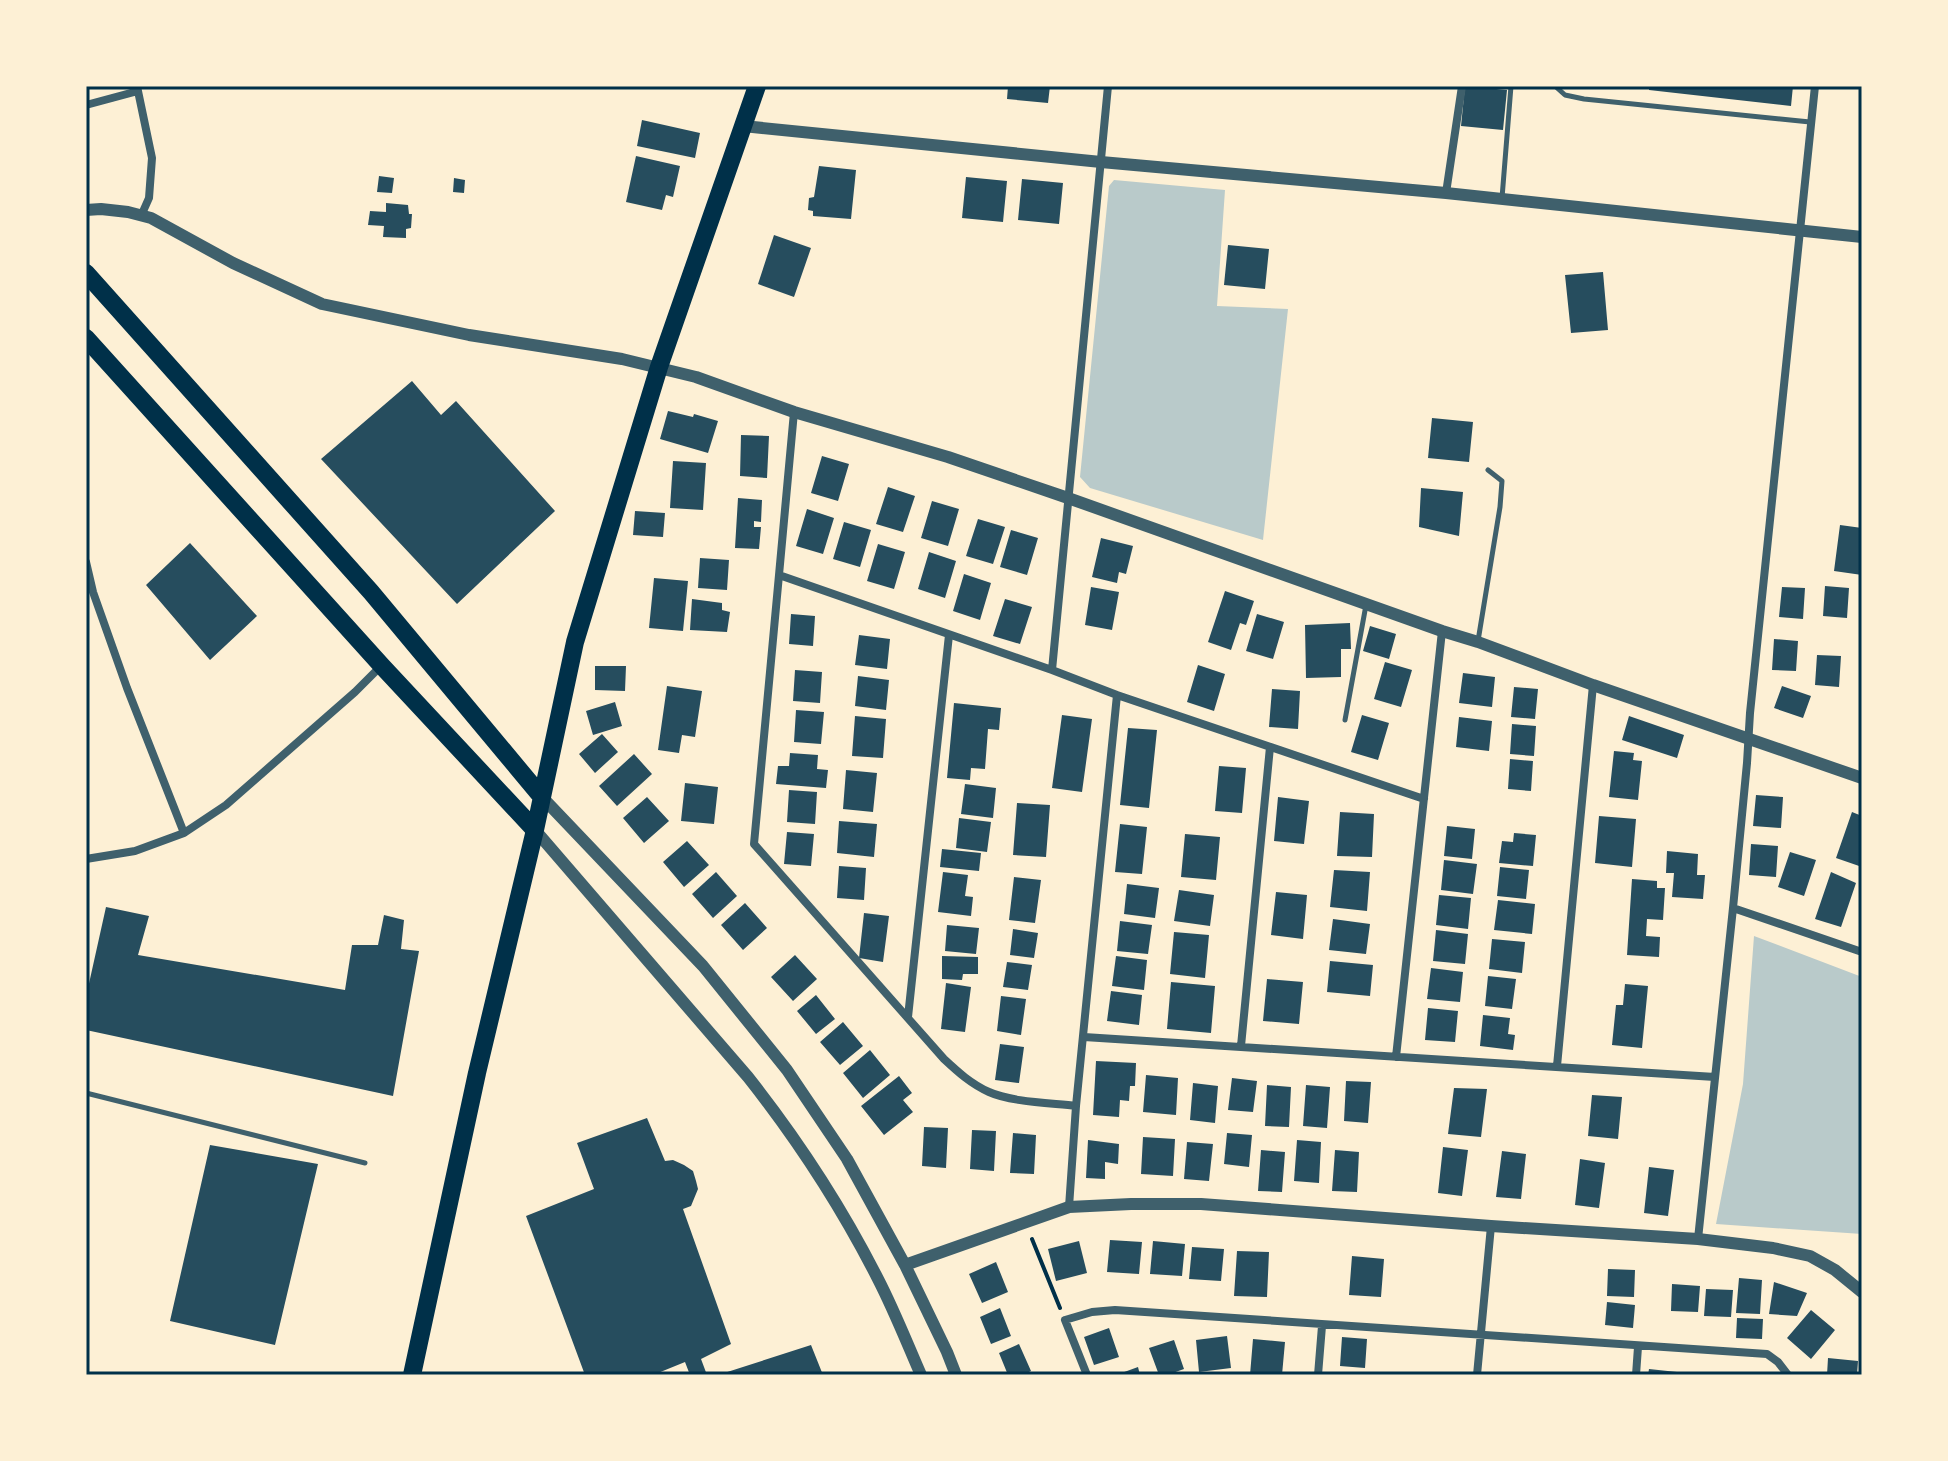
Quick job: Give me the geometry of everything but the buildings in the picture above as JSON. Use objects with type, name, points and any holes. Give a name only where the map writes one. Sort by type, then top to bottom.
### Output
[{"type":"highway","points":[[412,1375],[575,642],[659,367],[757,86]]},
{"type":"highway","points":[[86,273],[371,592],[541,796]]},
{"type":"highway","points":[[86,338],[382,666],[535,830]]},
{"type":"street","points":[[1052,670],[1108,86]]},
{"type":"street","points":[[1446,193],[1462,86]]},
{"type":"street","points":[[1698,1239],[1815,86]]},
{"type":"street","points":[[86,105],[138,89],[152,158],[149,198],[141,216]]},
{"type":"street","points":[[743,126],[1446,193],[1862,237]]},
{"type":"street","points":[[86,210],[101,209],[151,218],[233,263],[322,304],[469,335],[659,367],[794,412],[948,457],[1862,778]]},
{"type":"street","points":[[794,412],[754,844],[961,1076],[998,1096],[1076,1106]]},
{"type":"street","points":[[86,562],[90,592],[184,833]]},
{"type":"street","points":[[779,575],[1117,695],[1424,799]]},
{"type":"street","points":[[1396,1057],[1442,631]]},
{"type":"street","points":[[908,1017],[949,635]]},
{"type":"street","points":[[86,859],[135,851],[184,833],[226,805],[382,666]]},
{"type":"street","points":[[1557,1066],[1593,685]]},
{"type":"street","points":[[1069,1207],[1076,1106],[1117,695]]},
{"type":"street","points":[[1241,1046],[1270,747]]},
{"type":"street","points":[[541,796],[703,966],[787,1070],[847,1159],[905,1265],[956,1375]]},
{"type":"street","points":[[535,830],[778,1115],[879,1280],[921,1375]]},
{"type":"street","points":[[1733,908],[1862,952]]},
{"type":"street","points":[[1084,1037],[1715,1077]]},
{"type":"street","points":[[905,1265],[1069,1207],[1201,1204],[1698,1239],[1773,1248],[1810,1256],[1835,1270],[1862,1292]]},
{"type":"street","points":[[1477,1375],[1491,1226]]},
{"type":"street","points":[[1087,1375],[1065,1320],[1092,1312],[1115,1310],[1767,1354],[1788,1375]]},
{"type":"street","points":[[1318,1375],[1322,1326]]},
{"type":"street","points":[[1636,1375],[1638,1347]]},
{"type":"lane","points":[[1502,199],[1511,86]]},
{"type":"lane","points":[[1555,86],[1565,95],[1584,99],[1811,122]]},
{"type":"lane","points":[[1478,642],[1502,481],[1488,470]]},
{"type":"lane","points":[[1345,720],[1366,604]]},
{"type":"lane","points":[[86,1093],[365,1163]]},
{"type":"path","points":[[1025,1222],[1065,1320]]},
{"type":"shaded area","points":[[1114,180],[1225,190],[1217,306],[1288,309],[1263,540],[1090,488],[1080,477],[1109,186]]},
{"type":"shaded area","points":[[1754,936],[1862,977],[1862,1234],[1716,1224],[1743,1084]]}]
